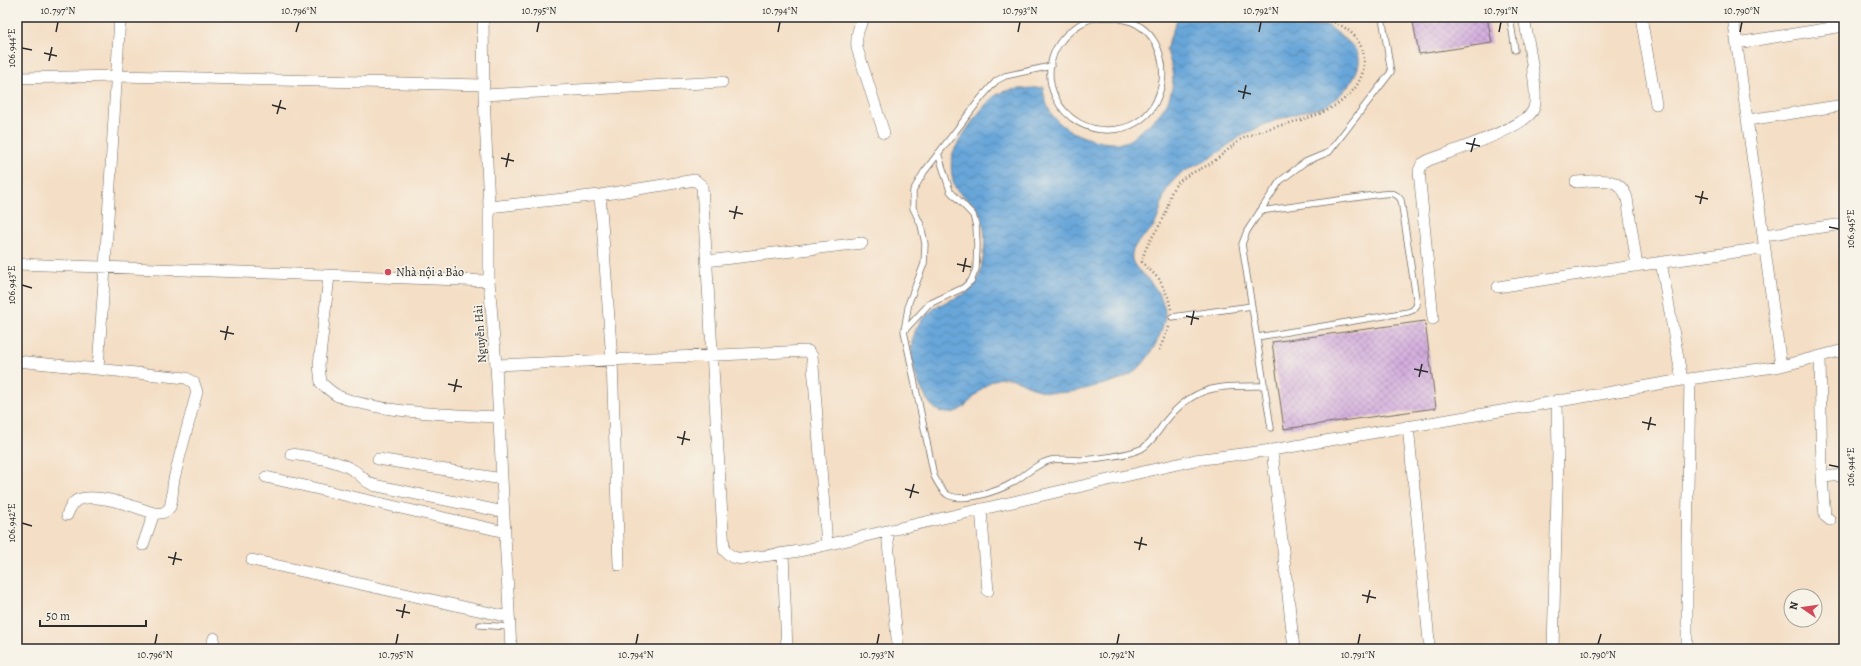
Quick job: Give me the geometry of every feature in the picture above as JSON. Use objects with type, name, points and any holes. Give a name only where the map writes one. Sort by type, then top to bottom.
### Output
[{"type":"street","points":[[98,368],[120,17]]},
{"type":"street","name":"Nguyễn Hải","points":[[483,17],[483,90],[489,207],[489,281],[496,365],[511,649]]},
{"type":"street","points":[[865,17],[858,28],[856,36],[857,48],[884,133]]},
{"type":"street","points":[[1432,319],[1419,171],[1422,164],[1429,160],[1513,127],[1528,117],[1534,109],[1535,96],[1532,68],[1524,17]]},
{"type":"street","points":[[1641,17],[1656,104]]},
{"type":"street","points":[[1733,17],[1782,366]]},
{"type":"street","points":[[1737,43],[1844,26]]},
{"type":"street","points":[[17,78],[117,76],[483,90],[722,82]]},
{"type":"street","points":[[1748,120],[1844,105]]},
{"type":"street","points":[[489,207],[600,195],[695,180],[702,186],[724,550],[732,557],[742,559],[783,554],[887,532],[1194,460],[1272,450],[1557,400],[1782,366],[1844,350]]},
{"type":"street","points":[[1576,182],[1612,181],[1620,184],[1624,189],[1627,198],[1637,266]]},
{"type":"street","points":[[600,195],[612,360],[619,565]]},
{"type":"street","points":[[1764,235],[1844,224]]},
{"type":"street","points":[[706,262],[862,243]]},
{"type":"street","points":[[1498,287],[1765,248]]},
{"type":"street","points":[[1661,262],[1686,380],[1687,649]]},
{"type":"street","points":[[17,264],[489,281]]},
{"type":"street","points":[[329,276],[319,365],[321,383],[336,395],[368,405],[423,412],[499,417]]},
{"type":"street","points":[[496,365],[802,351],[811,353],[827,545]]},
{"type":"street","points":[[1820,357],[1822,477],[1825,516],[1830,520]]},
{"type":"street","points":[[17,361],[186,378],[194,383],[197,392],[174,481],[169,508],[161,514],[105,499],[86,498],[76,500],[67,515]]},
{"type":"street","points":[[1553,649],[1558,452],[1557,400]]},
{"type":"street","points":[[1408,426],[1429,641]]},
{"type":"street","points":[[1272,450],[1294,649]]},
{"type":"street","points":[[291,454],[326,461],[351,469],[363,480],[373,485],[504,512]]},
{"type":"street","points":[[378,459],[502,479]]},
{"type":"street","points":[[1822,477],[1844,475]]},
{"type":"street","points":[[266,477],[505,532]]},
{"type":"street","points":[[981,509],[988,591]]},
{"type":"street","points":[[143,545],[154,513]]},
{"type":"street","points":[[887,532],[898,649]]},
{"type":"street","points":[[783,554],[787,649]]},
{"type":"street","points":[[252,560],[509,622]]},
{"type":"lane","points":[[1095,17],[1114,17],[1132,22],[1148,34],[1159,50],[1161,56],[1164,68],[1162,88],[1155,105],[1142,119],[1125,128],[1106,131],[1087,128],[1070,118],[1058,103],[1051,85],[1051,66],[1056,49],[1065,35],[1079,24],[1095,17]]},
{"type":"lane","points":[[1271,428],[1242,244],[1247,231],[1280,181],[1305,162],[1330,152],[1391,72],[1382,17]]},
{"type":"lane","points":[[1510,17],[1515,50]]},
{"type":"lane","points":[[1051,66],[1005,76],[996,81],[938,153],[924,172],[913,191],[914,208],[921,225],[925,244],[924,264],[909,302],[904,330],[934,476],[940,487],[948,495],[958,497],[978,496],[995,491],[1012,483],[1032,468],[1052,460],[1087,460],[1142,449],[1185,400],[1201,392],[1233,386],[1265,386]]},
{"type":"lane","points":[[904,330],[929,304],[949,293],[963,288],[971,281],[976,269],[977,238],[973,215],[950,191],[938,153]]},
{"type":"lane","points":[[1257,337],[1408,312],[1416,308],[1417,305],[1401,200],[1398,196],[1390,193],[1260,211]]},
{"type":"lane","points":[[1172,317],[1252,306]]},
{"type":"lane","points":[[480,625],[509,622]]},
{"type":"path","points":[[1158,350],[1172,317],[1168,297],[1159,279],[1142,262],[1146,248],[1166,213],[1170,196],[1175,186],[1186,176],[1208,165],[1244,138],[1280,125],[1322,113],[1344,100],[1360,79],[1364,59],[1364,52],[1361,44],[1345,27],[1332,21],[1312,19],[1310,17]]},
{"type":"water","points":[[1178,17],[1292,17],[1295,24],[1329,26],[1349,42],[1356,50],[1359,60],[1358,68],[1350,83],[1327,105],[1277,120],[1246,134],[1212,157],[1184,172],[1170,185],[1164,195],[1156,222],[1135,246],[1132,254],[1135,266],[1152,284],[1158,294],[1163,304],[1165,314],[1161,332],[1151,352],[1140,367],[1134,372],[1122,379],[1105,384],[1060,393],[1046,392],[1011,378],[1001,378],[994,380],[987,385],[963,408],[957,411],[945,413],[937,410],[926,398],[914,369],[912,344],[914,333],[928,313],[940,305],[968,292],[973,287],[980,274],[985,242],[984,227],[980,213],[974,204],[957,190],[952,175],[952,156],[961,139],[986,104],[998,94],[1013,90],[1043,87],[1049,110],[1059,122],[1067,128],[1086,138],[1096,141],[1116,143],[1128,141],[1153,121],[1167,103],[1171,94],[1173,84],[1172,73],[1166,49]]},
{"type":"building","points":[[1429,17],[1487,17],[1492,43],[1419,54],[1413,22]]},
{"type":"building","points":[[1425,321],[1436,408],[1284,429],[1272,342]]},
{"type":"place","name":"Nhà nội a Bảo","points":[[388,272]]}]
